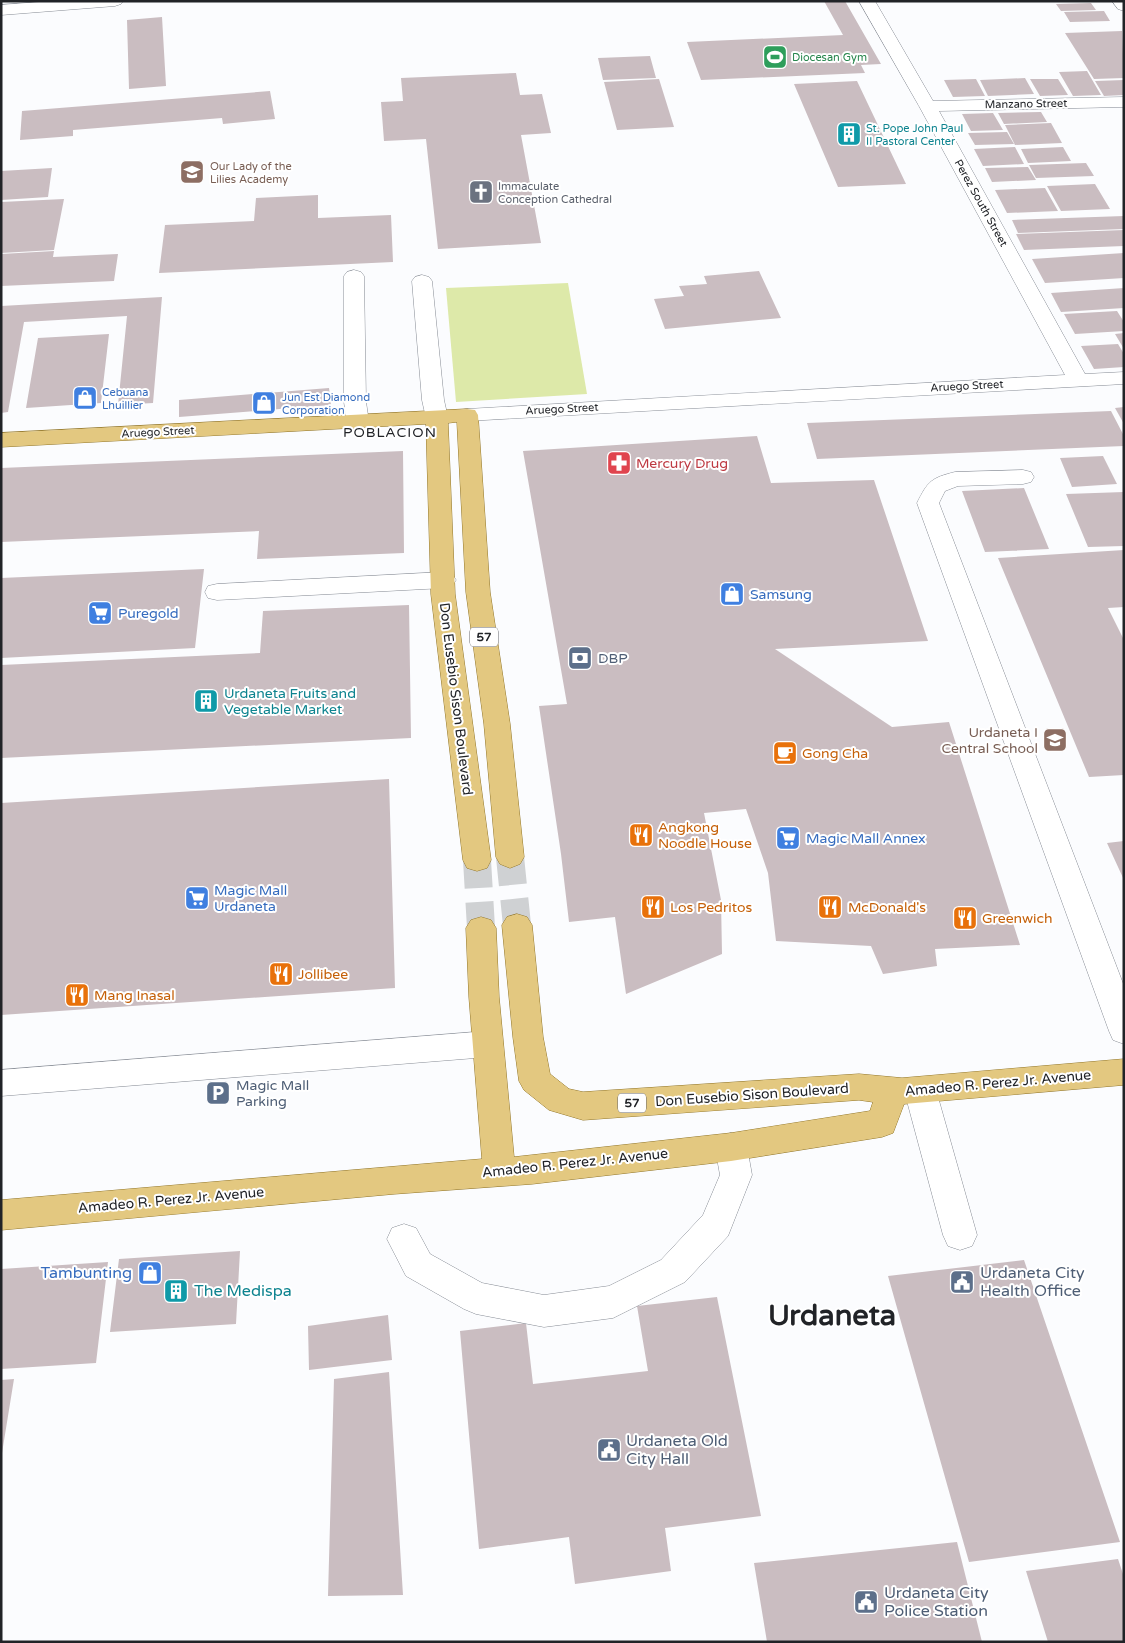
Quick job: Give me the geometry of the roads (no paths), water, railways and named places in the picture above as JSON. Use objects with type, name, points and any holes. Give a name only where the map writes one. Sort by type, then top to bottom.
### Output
[{"type":"main road","name":"Aruego Street","points":[[1,440],[358,422],[435,409],[467,415]]},
{"type":"main road","name":"Don Eusebio Sison Boulevard","points":[[435,409],[444,580],[442,594],[477,860]]},
{"type":"main road","name":"57","points":[[467,415],[478,592],[497,724],[510,858]]},
{"type":"main road","name":"Don Eusebio Sison Boulevard","points":[[517,925],[528,1037],[535,1081],[560,1100],[583,1106],[859,1087],[906,1090]]},
{"type":"main road","points":[[480,928],[499,1172]]},
{"type":"main road","name":"Amadeo R. Perez Jr. Avenue","points":[[1,1215],[532,1170],[731,1147],[882,1123],[906,1090],[1124,1072]]},
{"type":"street","points":[[1,10],[115,1]]},
{"type":"street","name":"Perez South Street","points":[[866,1],[928,106],[1078,380]]},
{"type":"street","points":[[1120,1],[1124,6]]},
{"type":"street","name":"Manzano Street","points":[[928,106],[1124,102]]},
{"type":"street","points":[[354,276],[355,402],[358,422]]},
{"type":"street","points":[[422,281],[435,409]]},
{"type":"street","name":"Aruego Street","points":[[467,415],[1124,378]]},
{"type":"street","points":[[1023,477],[955,479],[936,487],[928,503],[1124,1031]]},
{"type":"street","points":[[217,592],[444,580]]},
{"type":"street","points":[[1,1083],[488,1044]]},
{"type":"street","points":[[906,1090],[960,1235]]},
{"type":"street","points":[[404,1238],[418,1265],[476,1298],[544,1311],[613,1302],[673,1271],[716,1225],[736,1175],[731,1147]]},
{"type":"tunnel","points":[[510,857],[517,925]]},
{"type":"tunnel","points":[[477,860],[481,928]]},
{"type":"place","name":"Diocesan Gym","points":[[775,57]]},
{"type":"place","name":"St. Pope John Paul II Pastoral Center","points":[[849,134]]},
{"type":"place","name":"Our Lady of the Lilies Academy","points":[[192,172]]},
{"type":"place","name":"Immaculate Conception Cathedral","points":[[481,192]]},
{"type":"place","name":"Cebuana Lhuillier","points":[[85,398]]},
{"type":"place","name":"Jun Est Diamond Corporation","points":[[264,403]]},
{"type":"place","name":"Mercury Drug","points":[[619,463]]},
{"type":"place","name":"Samsung","points":[[732,594]]},
{"type":"place","name":"Puregold","points":[[100,613]]},
{"type":"place","name":"DBP","points":[[580,658]]},
{"type":"place","name":"Urdaneta Fruits and Vegetable Market","points":[[206,701]]},
{"type":"place","name":"Urdaneta I Central School","points":[[1055,740]]},
{"type":"place","name":"Gong Cha","points":[[785,753]]},
{"type":"place","name":"Angkong Noodle House","points":[[641,835]]},
{"type":"place","name":"Magic Mall Annex","points":[[788,838]]},
{"type":"place","name":"Magic Mall Urdaneta","points":[[197,898]]},
{"type":"place","name":"Los Pedritos","points":[[653,907]]},
{"type":"place","name":"McDonald's","points":[[830,907]]},
{"type":"place","name":"Greenwich","points":[[965,918]]},
{"type":"place","name":"Jollibee","points":[[281,974]]},
{"type":"place","name":"Mang Inasal","points":[[77,995]]},
{"type":"place","name":"Magic Mall Parking","points":[[218,1093]]},
{"type":"place","name":"Tambunting","points":[[150,1273]]},
{"type":"place","name":"Urdaneta City Health Office","points":[[962,1282]]},
{"type":"place","name":"The Medispa","points":[[176,1291]]},
{"type":"place","name":"Urdaneta Old City Hall","points":[[609,1450]]},
{"type":"place","name":"Urdaneta City Police Station","points":[[866,1602]]},
{"type":"district","name":"POBLACION","points":[[390,432]]},
{"type":"district","name":"Urdaneta","points":[[832,1315]]}]
